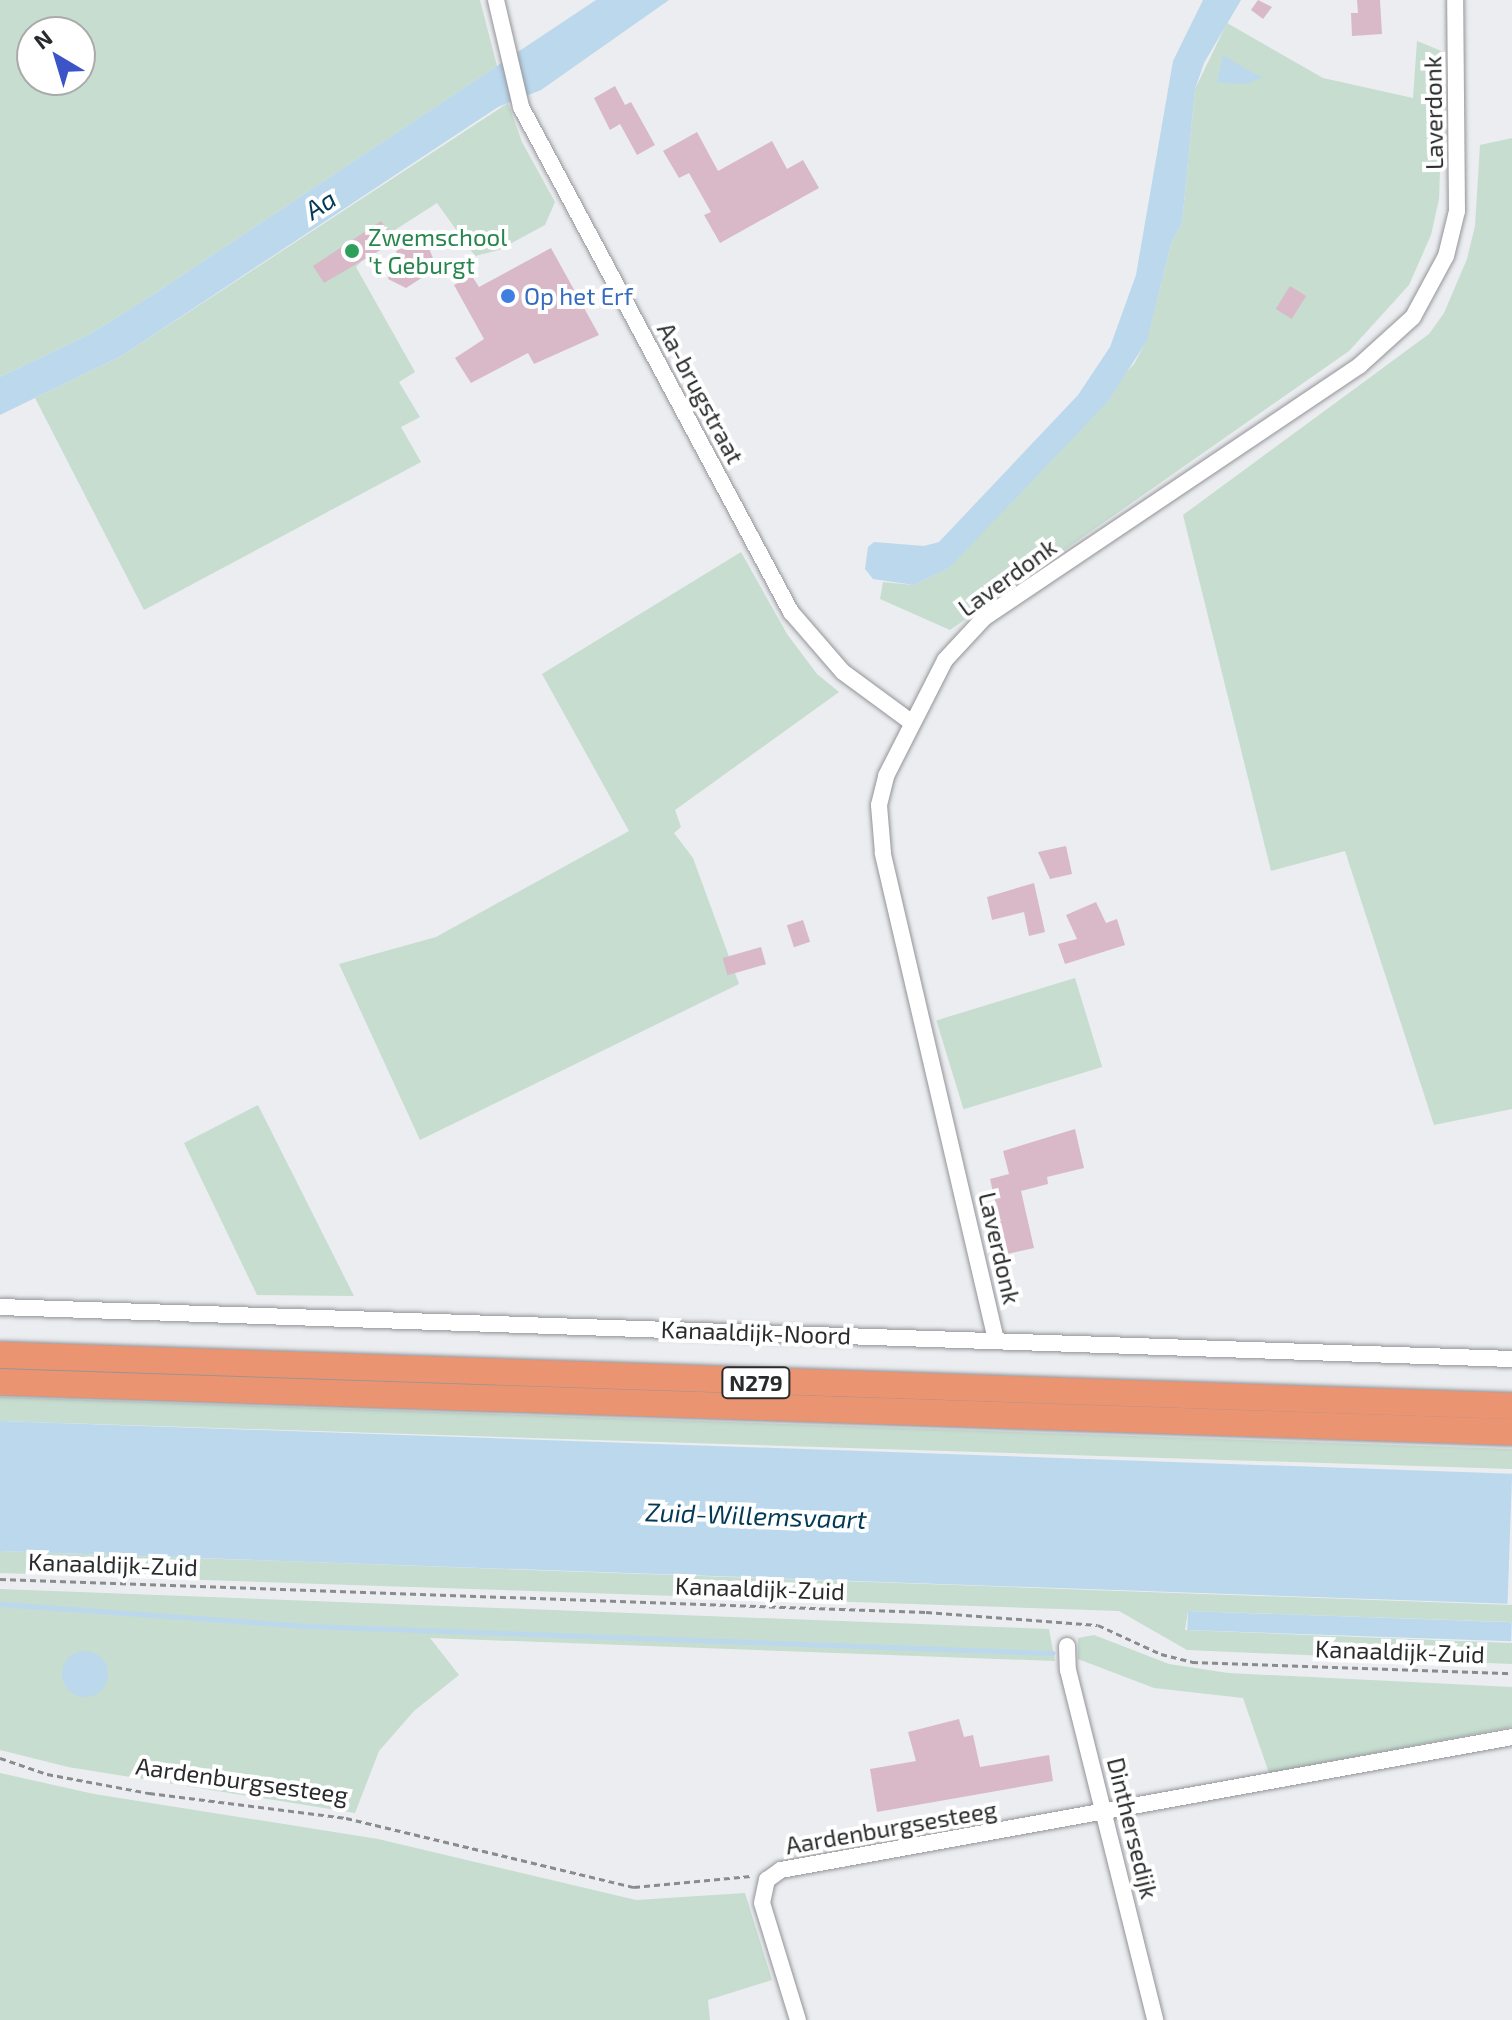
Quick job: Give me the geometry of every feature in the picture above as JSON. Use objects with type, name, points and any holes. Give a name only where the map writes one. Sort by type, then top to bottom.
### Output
[{"type":"highway","name":"N279","points":[[0,1355],[1512,1406]]},
{"type":"highway","name":"N279","points":[[0,1382],[1512,1432]]},
{"type":"street","name":"Aa-brugstraat","points":[[496,0],[521,107],[791,612],[843,672],[911,722]]},
{"type":"street","name":"Laverdonk","points":[[996,1340],[879,829],[886,776],[945,660],[984,618],[1359,366],[1413,317],[1446,256],[1457,211],[1455,0]]},
{"type":"street","name":"Kanaaldijk-Noord","points":[[0,1307],[1512,1359]]},
{"type":"street","name":"Dinthersedijk","points":[[1067,1646],[1068,1670],[1155,2020]]},
{"type":"street","name":"Aardenburgsesteeg","points":[[767,1880],[781,1870],[1512,1737]]},
{"type":"street","points":[[767,1880],[762,1903],[798,2020]]},
{"type":"path","name":"Kanaaldijk-Zuid","points":[[0,1579],[926,1612],[1098,1625],[1161,1654],[1192,1662],[1512,1673]]},
{"type":"path","name":"Aardenburgsesteeg","points":[[0,1758],[47,1774],[149,1793],[346,1818],[634,1887],[758,1876],[767,1880]]},
{"type":"green space","points":[[0,0],[480,0],[497,66],[90,334],[0,377]]},
{"type":"green space","points":[[1227,23],[1323,78],[1413,98],[1417,41],[1444,52],[1439,199],[1431,235],[1409,285],[1349,351],[950,630],[880,599],[883,582],[914,585],[949,568],[1134,364],[1147,340],[1171,244],[1182,223],[1195,89]]},
{"type":"green space","points":[[508,103],[522,142],[555,202],[545,225],[499,250],[475,256],[437,203],[384,237],[356,267],[415,372],[399,382],[420,417],[401,427],[421,462],[144,610],[35,398],[123,355]]},
{"type":"green space","points":[[1512,138],[1512,1109],[1434,1125],[1345,851],[1271,871],[1183,515],[1429,334],[1444,313],[1467,259],[1475,226],[1480,145]]},
{"type":"green space","points":[[741,552],[787,634],[817,674],[839,692],[675,810],[681,827],[674,833],[693,858],[739,984],[420,1140],[339,964],[436,937],[629,831],[542,674]]},
{"type":"green space","points":[[1075,978],[1102,1067],[964,1109],[936,1020]]},
{"type":"green space","points":[[258,1105],[354,1296],[257,1295],[184,1143]]},
{"type":"green space","points":[[0,1397],[1512,1449],[1512,1469],[0,1421]]},
{"type":"green space","points":[[0,1551],[1512,1605],[1512,1622],[1188,1611],[1185,1630],[1512,1643],[1512,1664],[1187,1650],[1119,1611],[0,1573]]},
{"type":"green space","points":[[0,1589],[1049,1629],[1055,1661],[430,1638],[459,1675],[414,1711],[379,1751],[355,1813],[68,1767],[0,1750]]},
{"type":"green space","points":[[1094,1635],[1169,1664],[1228,1673],[1512,1687],[1512,1727],[1269,1773],[1243,1698],[1154,1688],[1078,1659],[1078,1638]]},
{"type":"green space","points":[[0,1773],[94,1794],[378,1839],[636,1900],[745,1893],[772,1980],[708,2000],[710,2020],[0,2020]]},
{"type":"water","name":"Aa","points":[[596,0],[669,0],[541,90],[498,107],[123,355],[0,415],[0,377],[90,334],[154,294]]},
{"type":"water","points":[[1203,0],[1241,0],[1204,63],[1195,89],[1182,223],[1171,244],[1147,341],[1108,401],[949,568],[914,585],[873,579],[865,569],[868,547],[874,542],[924,546],[939,542],[1078,395],[1110,347],[1136,275],[1173,61]]},
{"type":"water","points":[[1223,55],[1263,77],[1246,84],[1217,82]]},
{"type":"water","name":"Zuid-Willemsvaart","points":[[0,1421],[1512,1474],[1508,1604],[0,1551]]},
{"type":"water","points":[[1188,1611],[1512,1622],[1511,1641],[1187,1630]]},
{"type":"water","points":[[85,1651],[101,1658],[108,1674],[101,1690],[85,1697],[69,1690],[62,1674],[69,1658]]},
{"type":"building","points":[[1258,0],[1272,7],[1263,19],[1251,10]]},
{"type":"building","points":[[1357,0],[1380,0],[1382,34],[1352,36],[1351,13],[1358,13]]},
{"type":"building","points":[[615,86],[625,105],[631,102],[655,145],[637,155],[620,124],[610,130],[594,98]]},
{"type":"building","points":[[697,132],[718,171],[772,141],[787,169],[803,160],[819,188],[720,243],[704,215],[711,212],[689,173],[679,178],[663,151]]},
{"type":"building","points":[[381,221],[387,229],[384,248],[324,283],[313,266]]},
{"type":"building","points":[[426,241],[437,268],[406,288],[388,279],[397,250]]},
{"type":"building","points":[[551,248],[599,335],[534,364],[528,353],[471,383],[455,358],[484,339],[454,285],[472,276],[479,287]]},
{"type":"building","points":[[1290,286],[1306,296],[1292,319],[1276,309]]},
{"type":"building","points":[[1066,846],[1072,874],[1050,879],[1038,852]]},
{"type":"building","points":[[1034,883],[1045,932],[1029,936],[1024,912],[992,920],[987,897]]},
{"type":"building","points":[[1096,902],[1106,923],[1117,919],[1125,945],[1065,964],[1058,944],[1077,939],[1066,915]]},
{"type":"building","points":[[803,920],[810,942],[794,947],[787,925]]},
{"type":"building","points":[[761,947],[766,964],[728,975],[723,958]]},
{"type":"building","points":[[1075,1129],[1084,1168],[1047,1177],[1048,1184],[1021,1191],[1034,1248],[1007,1254],[990,1179],[1009,1174],[1003,1151]]},
{"type":"building","points":[[959,1719],[964,1737],[973,1735],[980,1767],[1049,1755],[1053,1781],[877,1812],[870,1769],[916,1761],[908,1732]]},
{"type":"waterway","points":[[0,1604],[306,1626],[1053,1653]]},
{"type":"place","name":"Zwemschool 't Geburgt","points":[[352,251]]},
{"type":"place","name":"Op het Erf","points":[[508,296]]}]
